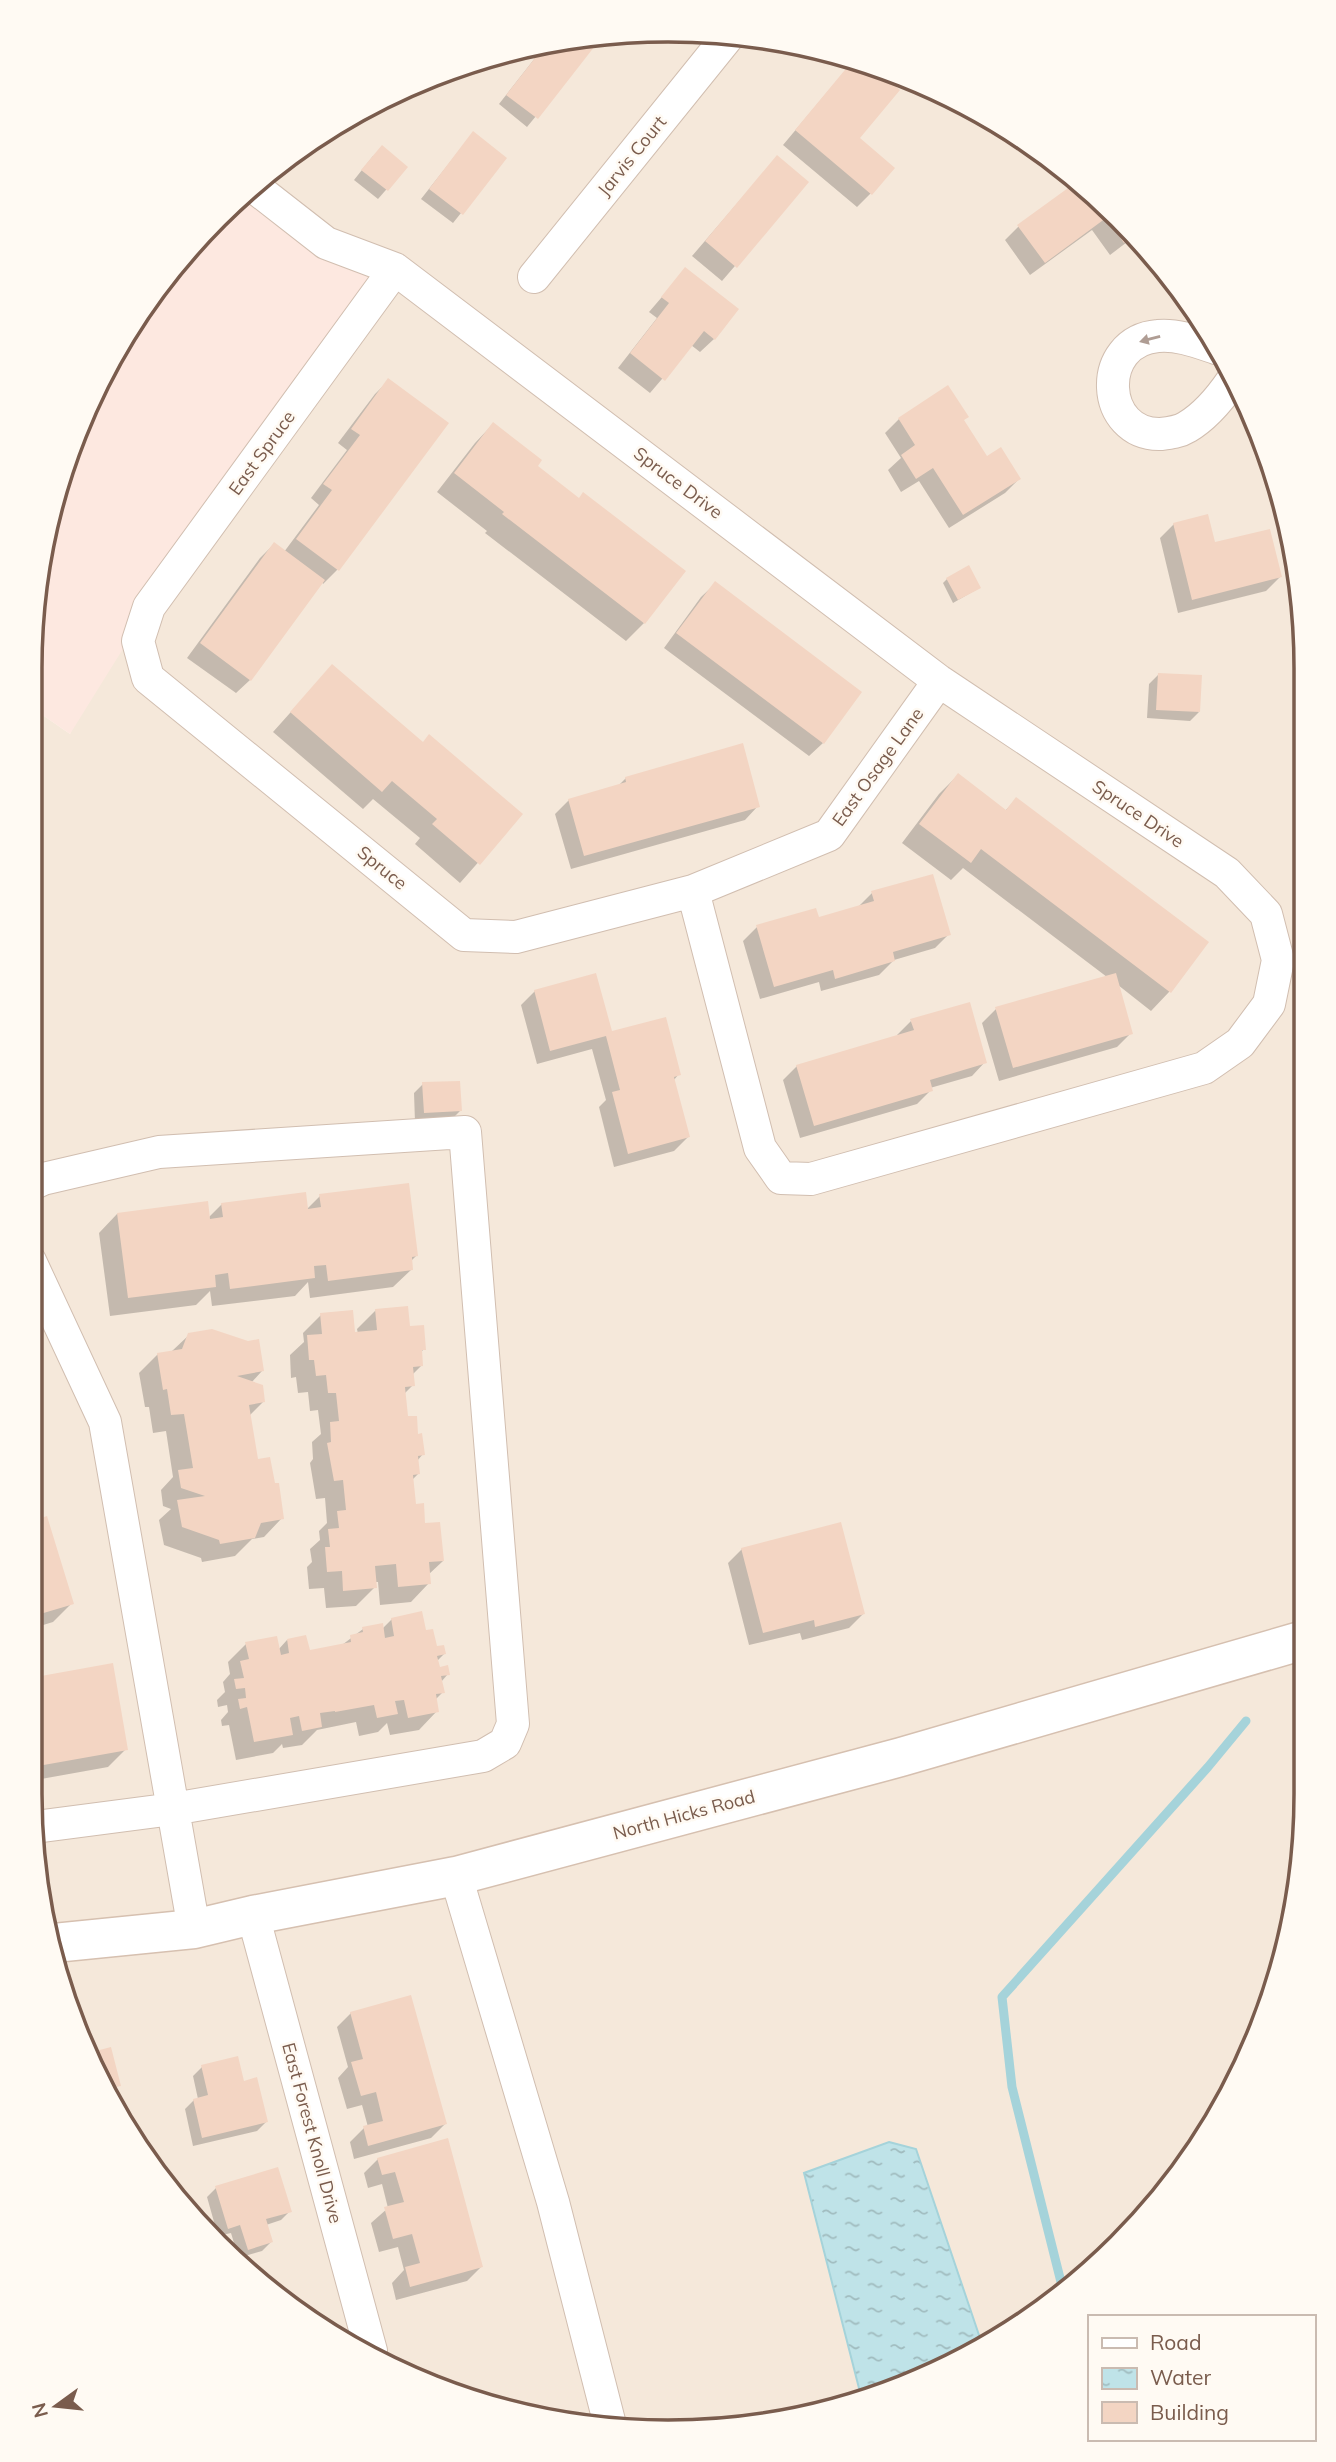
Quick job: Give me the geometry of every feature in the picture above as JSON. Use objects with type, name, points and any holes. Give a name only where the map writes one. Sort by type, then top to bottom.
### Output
[{"type":"main road","name":"North Hicks Road","points":[[60,1942],[194,1929],[456,1875],[901,1758],[1294,1643]]},
{"type":"street","name":"Jarvis Court","points":[[534,277],[722,44]]},
{"type":"street","name":"Spruce Drive","points":[[261,192],[326,243],[395,269],[939,681],[1227,873],[1266,914],[1278,960],[1269,1004],[1240,1044],[1205,1068],[811,1179],[781,1178],[760,1147],[693,891]]},
{"type":"street","name":"East Spruce","points":[[138,641],[149,607],[395,269]]},
{"type":"street","points":[[1203,344],[1159,335],[1143,339],[1130,347],[1119,359],[1113,374],[1112,391],[1117,406],[1126,420],[1139,429],[1155,434],[1171,433],[1186,428],[1227,387]]},
{"type":"street","name":"Spruce","points":[[138,641],[148,678],[464,935],[516,937],[693,891]]},
{"type":"street","name":"East Osage Lane","points":[[693,891],[829,835],[939,681]]},
{"type":"street","points":[[42,1179],[159,1152],[465,1132],[513,1724],[505,1743],[483,1756],[173,1809],[43,1825]]},
{"type":"street","points":[[42,1287],[105,1422],[194,1929]]},
{"type":"street","points":[[456,1875],[554,2202],[608,2417]]},
{"type":"street","name":"East Forest Knoll Drive","points":[[253,1915],[369,2343]]},
{"type":"shaded area","points":[[668,42],[750,47],[830,63],[869,75],[908,90],[981,126],[1049,171],[1081,197],[1139,255],[1165,287],[1210,355],[1246,428],[1273,506],[1289,586],[1293,627],[1294,1794],[1289,1876],[1273,1956],[1261,1995],[1229,2071],[1188,2142],[1165,2175],[1111,2237],[1049,2291],[981,2336],[908,2372],[869,2387],[830,2399],[750,2415],[709,2419],[627,2419],[586,2415],[506,2399],[467,2387],[391,2355],[355,2336],[287,2291],[225,2237],[197,2207],[171,2175],[126,2107],[90,2034],[63,1956],[47,1876],[43,1835],[42,715],[70,734],[247,205],[287,171],[355,126],[428,90],[467,75],[506,63],[586,47]]},
{"type":"shaded area","points":[[262,191],[395,269],[149,607],[70,734],[42,715],[42,668],[47,586],[63,506],[75,467],[107,391],[148,320],[197,255]]},
{"type":"water","points":[[889,2142],[916,2149],[980,2337],[908,2372],[859,2390],[804,2173]]},
{"type":"building","points":[[595,46],[538,119],[506,95],[536,56]]},
{"type":"building","points":[[846,68],[894,85],[900,90],[860,138],[895,168],[872,195],[795,130]]},
{"type":"building","points":[[473,131],[507,158],[463,215],[429,189]]},
{"type":"building","points":[[382,145],[408,167],[388,191],[361,170]]},
{"type":"building","points":[[777,155],[809,182],[737,268],[705,241]]},
{"type":"building","points":[[1069,187],[1105,219],[1045,263],[1017,225]]},
{"type":"building","points":[[1111,225],[1126,241],[1124,243]]},
{"type":"building","points":[[685,267],[739,309],[715,340],[704,331],[665,381],[630,353],[669,303],[661,297]]},
{"type":"building","points":[[388,378],[449,423],[339,571],[296,539],[332,490],[323,484],[360,435],[351,429]]},
{"type":"building","points":[[948,385],[969,417],[964,420],[987,456],[1001,447],[1021,479],[963,515],[933,468],[916,479],[901,455],[915,445],[898,418]]},
{"type":"building","points":[[493,422],[542,460],[538,466],[579,498],[583,492],[686,571],[645,624],[502,514],[504,512],[454,473]]},
{"type":"building","points":[[1208,514],[1215,542],[1270,529],[1282,577],[1192,600],[1173,523]]},
{"type":"building","points":[[274,542],[325,580],[251,681],[200,643]]},
{"type":"building","points":[[969,565],[981,588],[958,600],[946,578]]},
{"type":"building","points":[[715,581],[862,692],[824,744],[676,633]]},
{"type":"building","points":[[332,664],[423,742],[429,734],[523,814],[480,865],[432,824],[437,819],[392,781],[382,792],[290,712]]},
{"type":"building","points":[[1158,673],[1202,675],[1200,712],[1156,710]]},
{"type":"building","points":[[743,743],[760,807],[584,856],[568,799],[626,782],[625,777]]},
{"type":"building","points":[[958,773],[1006,810],[1016,797],[1209,942],[1171,993],[981,849],[971,863],[919,824]]},
{"type":"building","points":[[933,874],[951,935],[893,952],[895,961],[835,979],[833,970],[774,987],[756,925],[816,908],[819,917],[874,901],[871,891]]},
{"type":"building","points":[[596,973],[612,1031],[666,1017],[681,1075],[674,1077],[690,1137],[628,1154],[612,1092],[620,1090],[606,1036],[550,1051],[534,990]]},
{"type":"building","points":[[1116,973],[1133,1034],[1013,1068],[995,1007]]},
{"type":"building","points":[[970,1002],[987,1063],[930,1080],[933,1091],[814,1126],[796,1065],[914,1030],[910,1019]]},
{"type":"building","points":[[460,1081],[462,1111],[424,1113],[422,1082]]},
{"type":"building","points":[[409,1183],[418,1256],[412,1257],[413,1270],[328,1281],[326,1265],[314,1266],[315,1278],[230,1289],[228,1273],[215,1275],[216,1287],[128,1298],[117,1213],[208,1201],[210,1219],[223,1217],[221,1203],[306,1192],[308,1209],[321,1207],[319,1194]]},
{"type":"building","points":[[408,1306],[410,1326],[424,1325],[426,1350],[422,1350],[423,1366],[413,1367],[415,1386],[405,1387],[408,1416],[417,1416],[418,1434],[422,1433],[425,1455],[418,1456],[420,1474],[413,1475],[416,1504],[424,1503],[425,1523],[440,1522],[444,1561],[429,1562],[431,1584],[398,1587],[396,1564],[375,1566],[377,1588],[343,1591],[342,1571],[327,1572],[325,1547],[330,1547],[328,1529],[339,1528],[337,1511],[346,1510],[343,1480],[334,1481],[327,1443],[331,1442],[330,1422],[339,1421],[336,1393],[328,1393],[326,1375],[316,1376],[314,1360],[309,1360],[307,1335],[322,1334],[320,1313],[353,1310],[355,1332],[377,1330],[375,1309]]},
{"type":"building","points":[[212,1329],[248,1341],[259,1339],[264,1371],[237,1376],[263,1385],[265,1402],[249,1405],[258,1459],[270,1457],[275,1483],[279,1483],[284,1519],[261,1523],[255,1538],[220,1544],[219,1540],[182,1527],[177,1500],[205,1496],[181,1488],[178,1470],[193,1468],[184,1414],[171,1415],[167,1389],[163,1390],[157,1353],[182,1349],[188,1333]]},
{"type":"building","points":[[47,1516],[74,1604],[42,1613],[42,1518]]},
{"type":"building","points":[[841,1522],[865,1614],[815,1627],[814,1620],[763,1633],[741,1548]]},
{"type":"building","points":[[422,1611],[426,1630],[433,1629],[437,1646],[444,1645],[446,1654],[437,1656],[440,1667],[448,1665],[450,1675],[441,1676],[445,1693],[436,1694],[439,1712],[408,1718],[404,1700],[395,1701],[398,1714],[377,1718],[374,1705],[320,1713],[322,1727],[302,1731],[299,1716],[290,1718],[293,1735],[254,1742],[247,1707],[240,1709],[238,1699],[246,1698],[245,1688],[236,1689],[234,1679],[244,1678],[240,1661],[249,1659],[245,1642],[277,1636],[281,1655],[289,1653],[287,1639],[306,1635],[310,1650],[351,1642],[350,1635],[363,1632],[362,1627],[383,1623],[385,1638],[394,1636],[391,1618]]},
{"type":"building","points":[[113,1663],[128,1750],[42,1765],[42,1676]]},
{"type":"building","points":[[411,1995],[447,2124],[368,2146],[363,2126],[383,2121],[376,2092],[361,2096],[351,2062],[363,2059],[350,2012]]},
{"type":"building","points":[[111,2047],[121,2086],[115,2087],[98,2051]]},
{"type":"building","points":[[238,2056],[244,2081],[257,2077],[268,2122],[202,2138],[193,2099],[208,2095],[201,2065]]},
{"type":"building","points":[[448,2138],[483,2267],[410,2287],[405,2267],[420,2263],[412,2234],[393,2239],[384,2207],[404,2202],[395,2172],[382,2175],[377,2158]]},
{"type":"building","points":[[278,2167],[292,2212],[266,2219],[273,2242],[248,2250],[240,2225],[228,2229],[215,2186]]},
{"type":"waterway","points":[[1061,2281],[1012,2087],[1002,1997],[1246,1721]]}]
